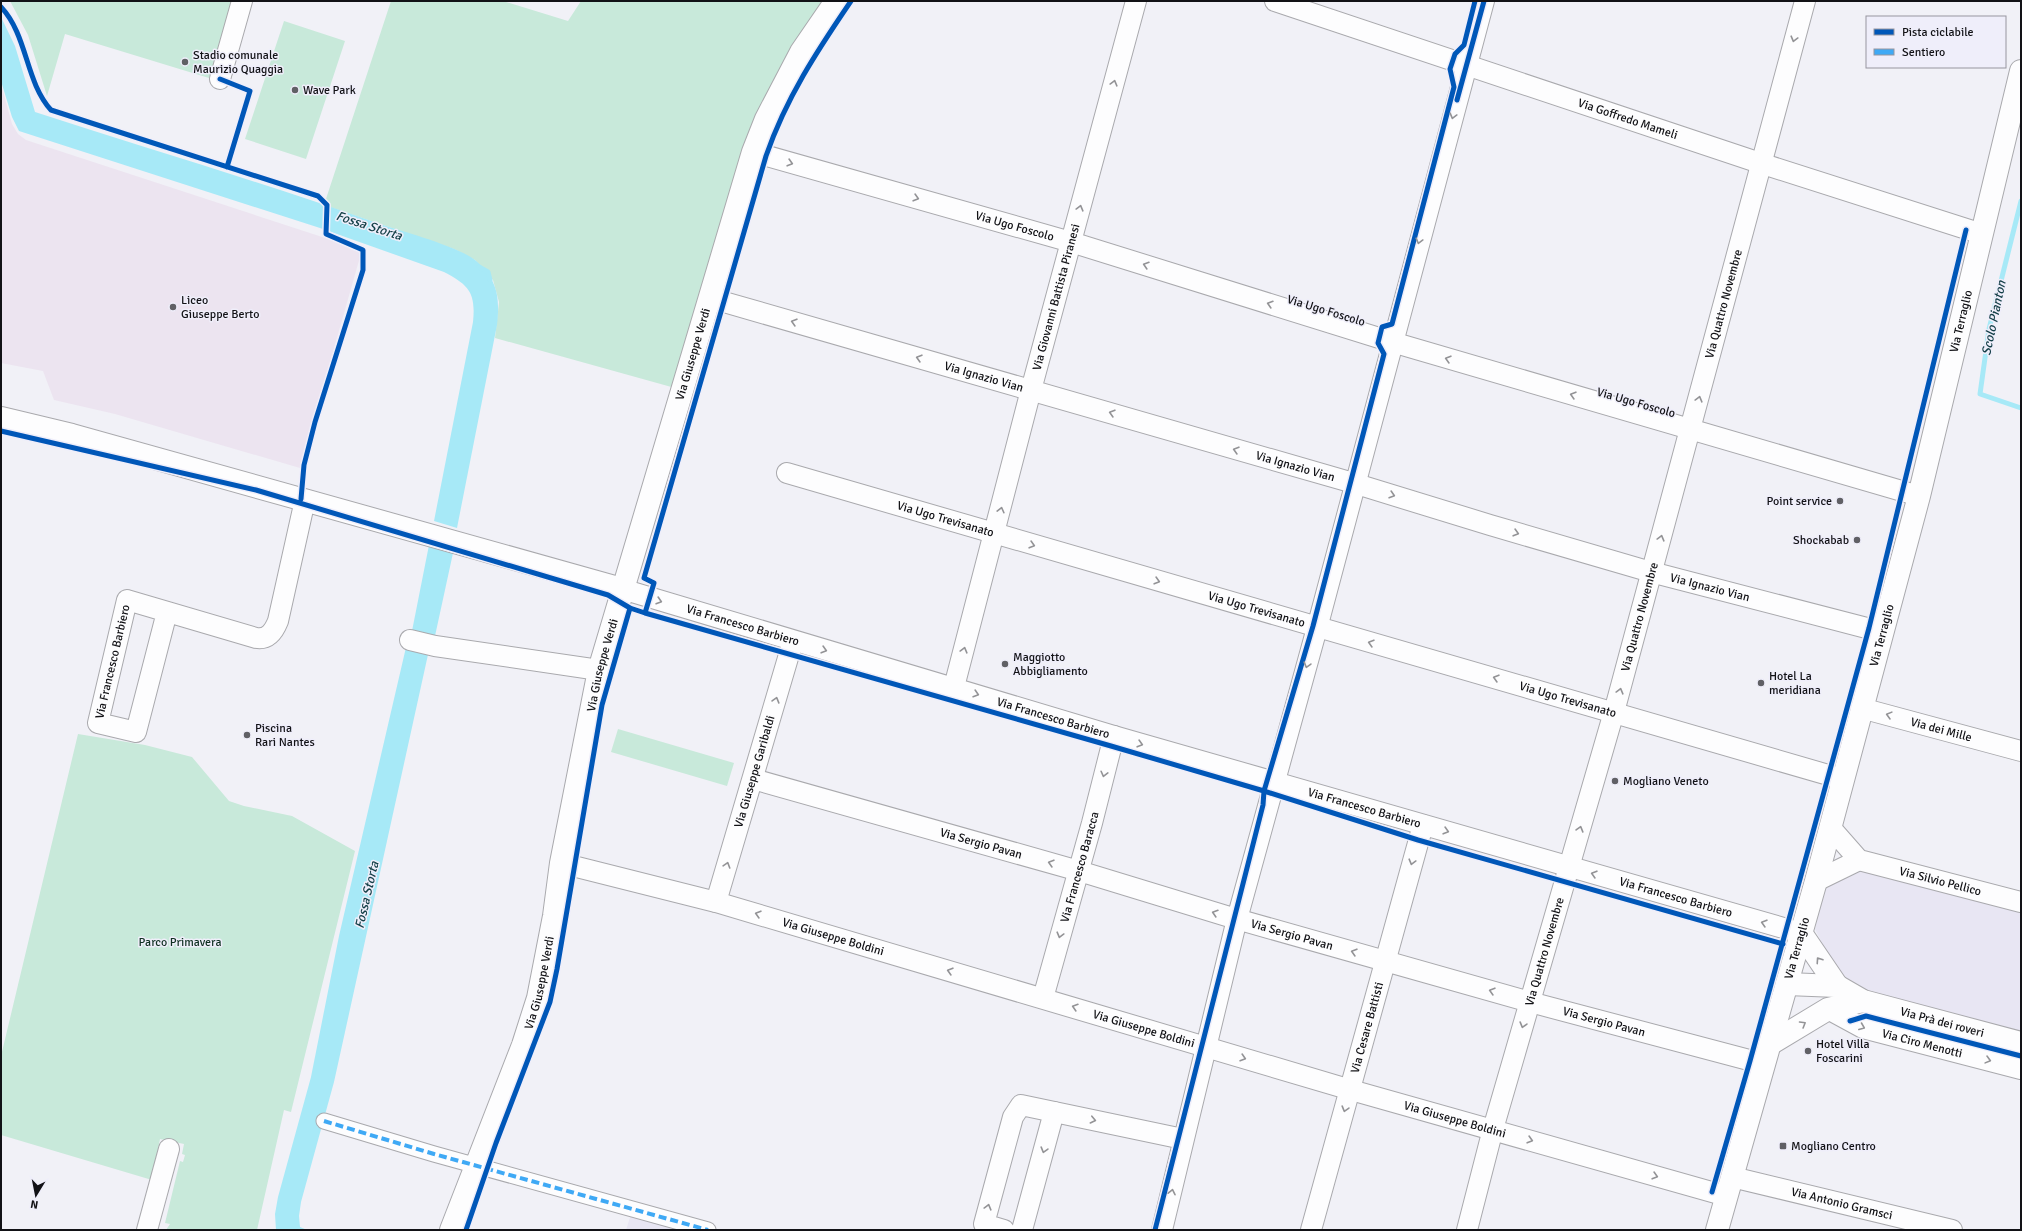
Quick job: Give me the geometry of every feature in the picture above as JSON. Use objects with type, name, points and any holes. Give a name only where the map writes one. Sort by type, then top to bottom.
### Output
[{"type":"street","points":[[220,79],[242,1]]},
{"type":"street","name":"Via Giuseppe Verdi","points":[[450,1230],[526,1036],[538,998],[554,916],[561,863],[599,670],[753,152],[766,119],[802,52],[836,1]]},
{"type":"street","name":"Via Giovanni Battista Piranesi","points":[[954,687],[995,534],[1031,390],[1136,1]]},
{"type":"street","name":"Via Goffredo Mameli","points":[[1275,1],[1982,234]]},
{"type":"street","points":[[1162,1230],[1237,919],[1317,628],[1484,1]]},
{"type":"street","name":"Via Quattro Novembre","points":[[1467,1230],[1493,1129],[1614,712],[1691,430],[1760,162],[1805,1]]},
{"type":"street","name":"Via Terraglio","points":[[1717,1230],[1816,881],[1918,496],[2021,71]]},
{"type":"street","name":"Via Ugo Foscolo","points":[[753,152],[1071,242],[1392,342],[1918,496]]},
{"type":"street","name":"Via Ignazio Vian","points":[[710,298],[1355,483],[1490,525],[1651,572],[1882,632]]},
{"type":"street","name":"Via Francesco Barbiero","points":[[1,418],[72,434],[622,589],[1114,736],[1801,933]]},
{"type":"street","name":"Via Ugo Trevisanato","points":[[787,473],[1317,628],[1614,712],[1842,779]]},
{"type":"street","name":"Via Francesco Barbiero","points":[[167,612],[136,732],[98,723],[127,600],[256,638],[265,637],[272,632],[278,621],[305,500]]},
{"type":"street","points":[[412,641],[435,646],[599,670]]},
{"type":"street","name":"Via Giuseppe Garibaldi","points":[[716,902],[793,641]]},
{"type":"street","name":"Via dei Mille","points":[[1862,708],[2021,751]]},
{"type":"street","name":"Via Francesco Baracca","points":[[1043,998],[1079,870],[1114,736]]},
{"type":"street","name":"Via Sergio Pavan","points":[[753,779],[1079,870],[1237,919],[1530,1002],[1764,1064]]},
{"type":"street","name":"Via Cesare Battisti","points":[[1311,1230],[1351,1090],[1423,825]]},
{"type":"street","points":[[1816,881],[1859,860],[1830,827]]},
{"type":"street","name":"Via Silvio Pellico","points":[[1859,860],[2021,902]]},
{"type":"street","name":"Via Giuseppe Boldini","points":[[561,863],[716,902],[1351,1090],[1493,1129],[1729,1186]]},
{"type":"street","name":"Via Prà dei roveri","points":[[1801,933],[1837,986],[1864,1001],[2021,1043]]},
{"type":"street","points":[[1787,984],[1828,1009]]},
{"type":"street","name":"Via Prà dei roveri","points":[[1787,984],[1837,986]]},
{"type":"street","name":"Via Prà dei roveri","points":[[1770,1044],[1828,1009],[1864,1001]]},
{"type":"street","name":"Via Ciro Menotti","points":[[1828,1009],[1863,1028],[2021,1068]]},
{"type":"street","points":[[1004,1230],[984,1224],[1013,1117],[1021,1105],[1183,1139]]},
{"type":"street","points":[[1022,1230],[1054,1112]]},
{"type":"street","points":[[324,1121],[476,1166],[708,1230]]},
{"type":"street","points":[[146,1230],[169,1149]]},
{"type":"street","name":"Via Antonio Gramsci","points":[[1729,1186],[1952,1230]]},
{"type":"shaded area","name":"Liceo Giuseppe Berto","points":[[1,84],[12,124],[18,134],[26,140],[362,250],[300,468],[115,414],[54,400],[43,371],[1,363]]},
{"type":"shaded area","points":[[1831,862],[2021,891],[2021,1034],[1909,1004],[1841,981],[1815,929]]},
{"type":"shaded area","points":[[633,1208],[720,1230],[626,1230]]},
{"type":"green space","name":"Stadio comunale Maurizio Quaggia","points":[[10,1],[233,1],[209,78],[65,34],[47,96],[28,35]]},
{"type":"green space","points":[[391,1],[503,1],[568,21],[581,1],[826,1],[796,47],[675,388],[495,338],[499,302],[493,280],[475,260],[454,249],[324,205]]},
{"type":"green space","name":"Wave Park","points":[[284,21],[345,41],[306,159],[245,139]]},
{"type":"green space","points":[[618,729],[734,763],[727,786],[611,752]]},
{"type":"green space","name":"Parco Primavera","points":[[78,734],[145,745],[192,757],[229,801],[244,806],[292,816],[355,851],[291,1112],[284,1110],[257,1230],[166,1230],[170,1224],[165,1223],[180,1161],[183,1162],[185,1155],[182,1154],[184,1144],[160,1139],[152,1180],[1,1135],[1,1056]]},
{"type":"water","points":[[1,17],[15,46],[35,112],[428,239],[467,255],[483,267],[489,274],[496,290],[498,315],[457,528],[434,521],[473,322],[474,312],[472,297],[465,286],[460,281],[444,272],[320,228],[19,131],[12,117],[1,81]]},
{"type":"water","points":[[429,545],[453,553],[435,636],[429,650],[334,1082],[301,1202],[299,1216],[300,1227],[307,1230],[276,1230],[275,1214],[278,1197],[311,1077],[339,936],[407,643],[412,631]]},
{"type":"waterway","name":"Scolo Pianton","points":[[2021,201],[1989,329],[1980,394],[2021,408]]},
{"type":"waterway","name":"Fossa Storta","points":[[479,267],[488,272],[490,280]]},
{"type":"marked path","points":[[324,1121],[434,1154],[708,1230]]},
{"type":"cycle path","points":[[466,1230],[496,1143],[550,1002],[557,969],[602,705],[630,608],[645,613],[654,583],[644,578],[766,156],[783,114],[803,76],[851,1]]},
{"type":"cycle path","points":[[1155,1230],[1263,805],[1264,791],[1313,626],[1384,354],[1378,343],[1382,327],[1392,324],[1454,87],[1450,69],[1455,54],[1464,45],[1475,1]]},
{"type":"cycle path","points":[[1457,100],[1484,1]]},
{"type":"cycle path","points":[[1,7],[17,31],[36,86],[42,98],[51,110],[318,196],[327,205],[326,234],[363,250],[363,270],[315,422],[304,465],[301,499]]},
{"type":"cycle path","points":[[220,79],[250,91],[227,167]]},
{"type":"cycle path","points":[[1712,1192],[1750,1061],[1869,628],[1966,230]]},
{"type":"cycle path","points":[[1,431],[256,490],[608,595],[630,608]]},
{"type":"cycle path","points":[[645,613],[1111,746],[1264,791],[1418,840],[1783,944]]},
{"type":"cycle path","points":[[1850,1021],[1866,1016],[2021,1056]]},
{"type":"place","name":"Stadio comunale Maurizio Quaggia","points":[[185,62]]},
{"type":"place","name":"Wave Park","points":[[295,90]]},
{"type":"place","name":"Liceo Giuseppe Berto","points":[[173,307]]},
{"type":"place","name":"Point service","points":[[1840,501]]},
{"type":"place","name":"Shockabab","points":[[1857,540]]},
{"type":"place","name":"Maggiotto Abbigliamento","points":[[1005,664]]},
{"type":"place","name":"Hotel La meridiana","points":[[1761,683]]},
{"type":"place","name":"Piscina Rari Nantes","points":[[247,735]]},
{"type":"place","name":"Mogliano Veneto","points":[[1615,781]]},
{"type":"place","name":"Hotel Villa Foscarini","points":[[1808,1051]]},
{"type":"place","name":"Mogliano Centro","points":[[1783,1146]]}]
